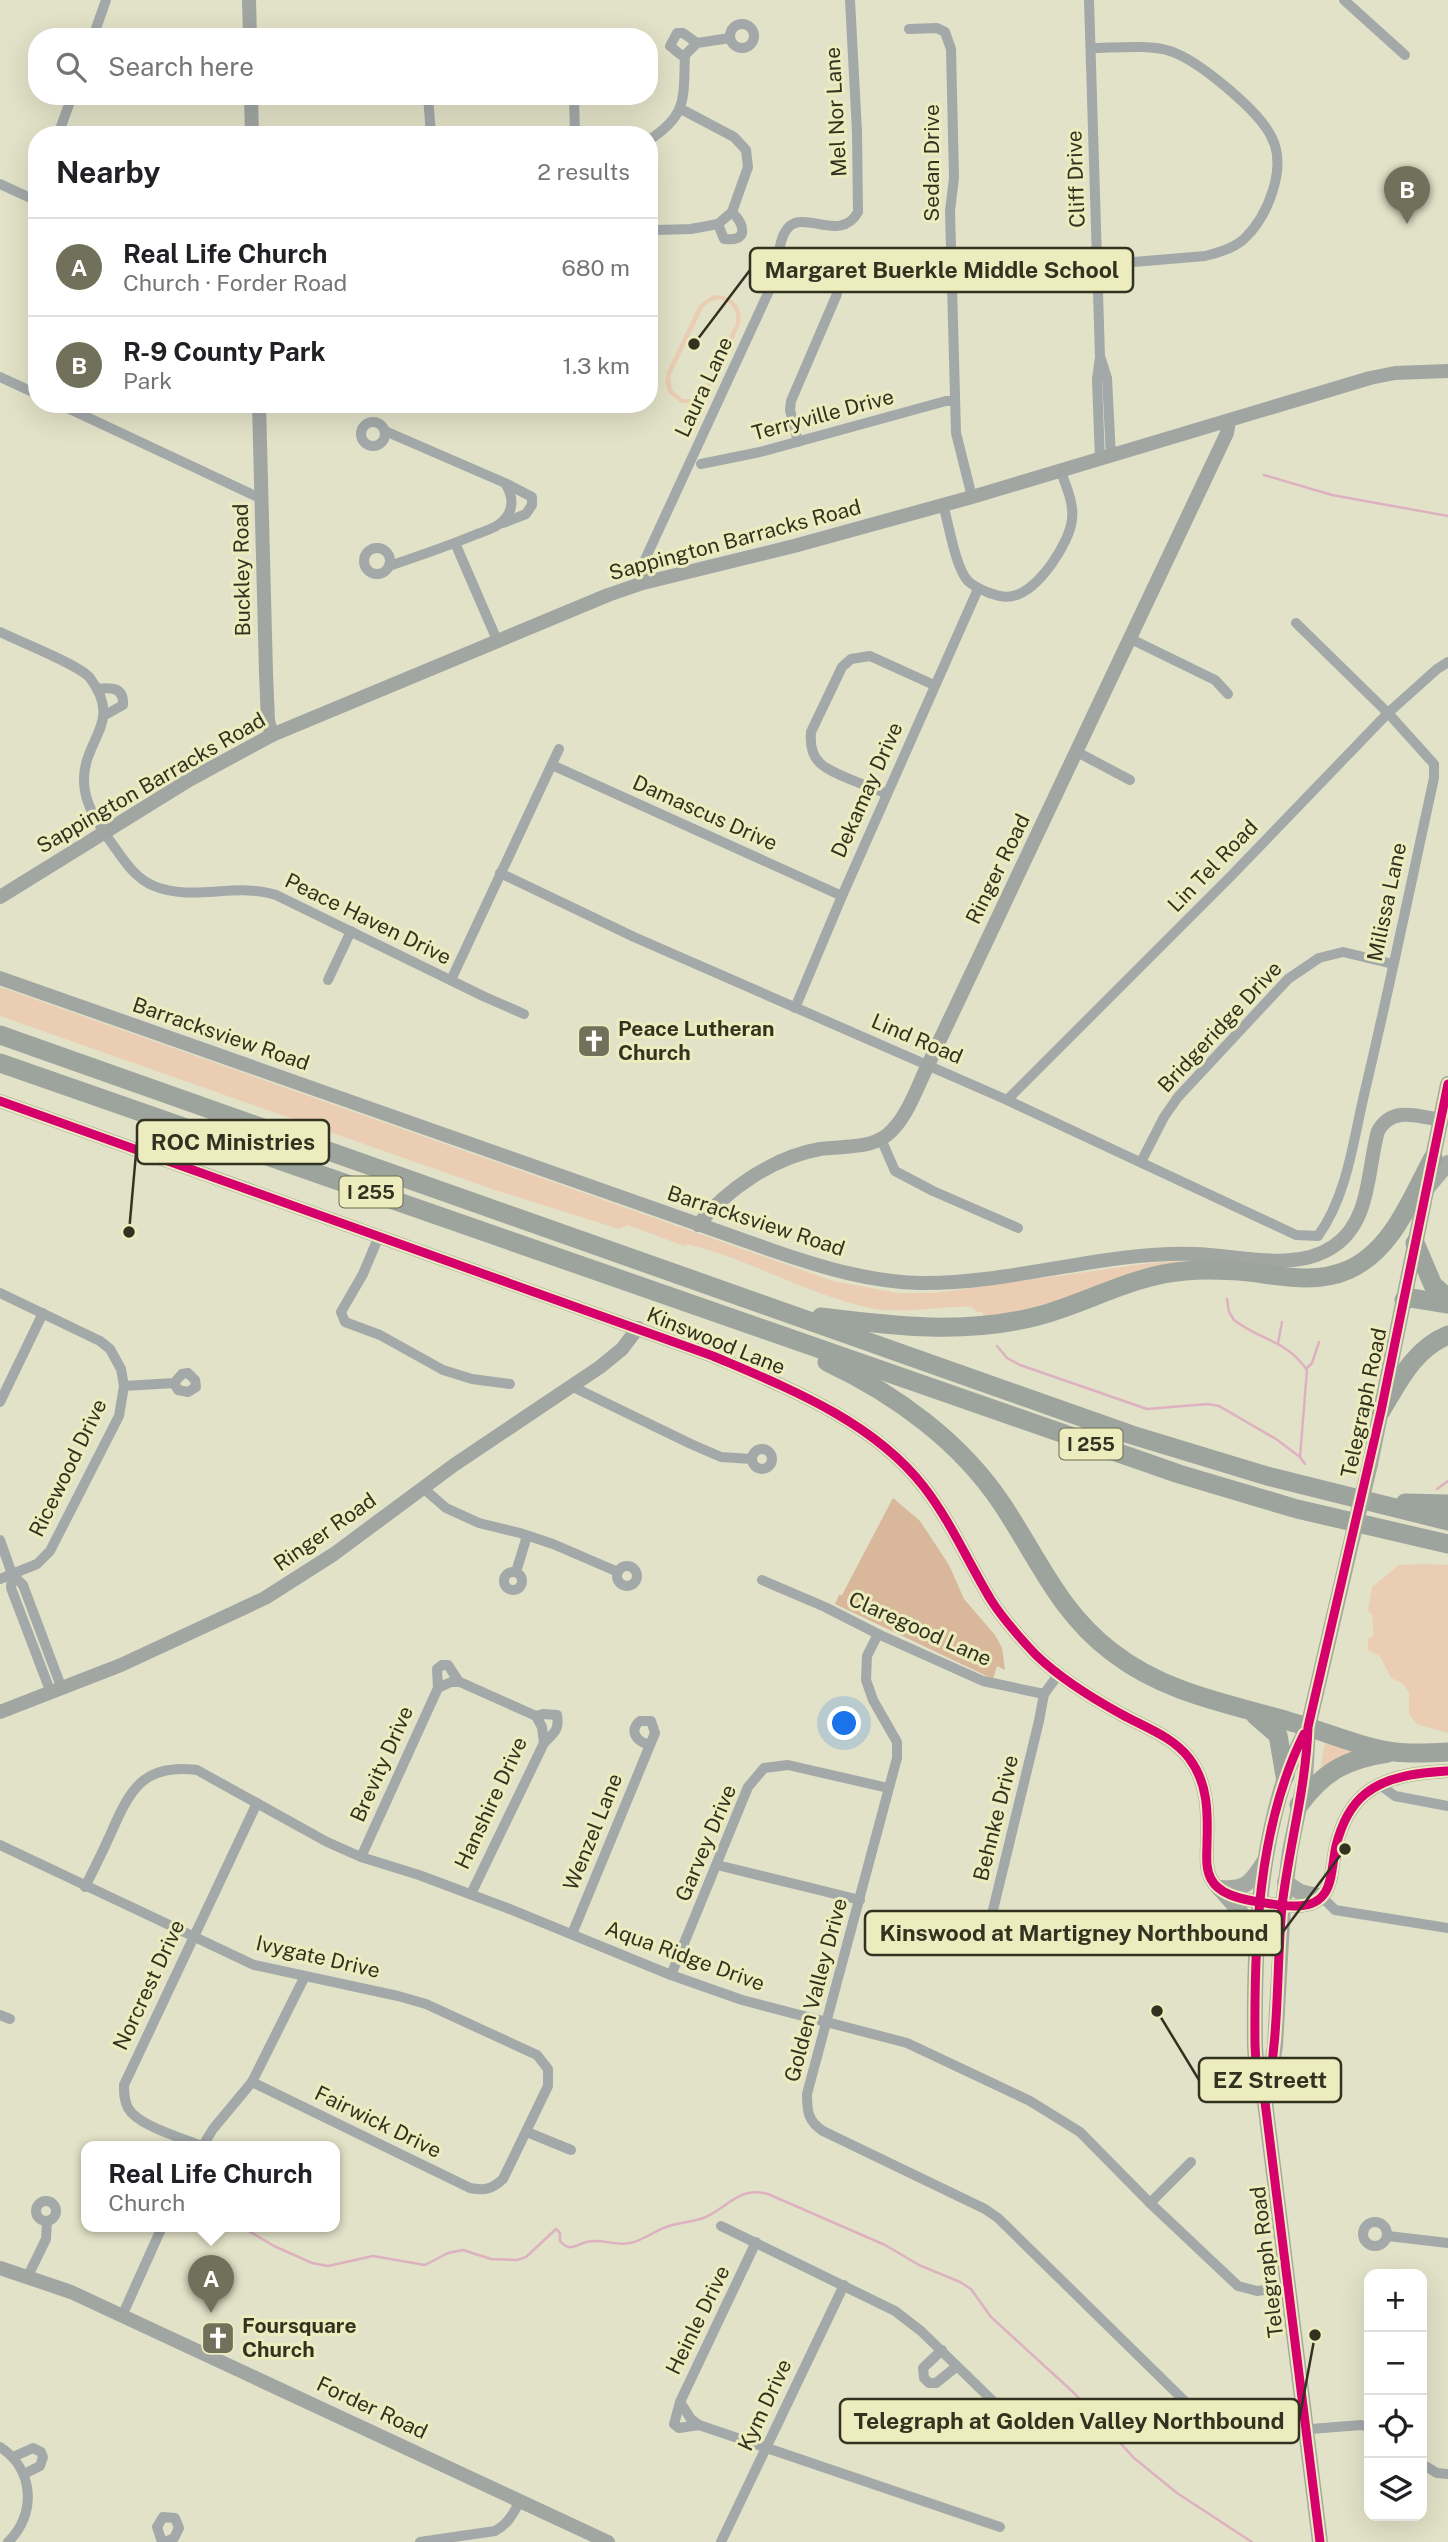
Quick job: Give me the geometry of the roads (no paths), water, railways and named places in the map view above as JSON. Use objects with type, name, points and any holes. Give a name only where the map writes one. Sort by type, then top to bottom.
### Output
[{"type":"highway","name":"I 255","points":[[0,1035],[1177,1450],[1366,1502],[1448,1521]]},
{"type":"highway","name":"I 255","points":[[0,1063],[1179,1474],[1297,1509],[1448,1545]]},
{"type":"highway","points":[[781,1311],[905,1327],[969,1327],[1035,1317],[1144,1279],[1182,1271],[1230,1270],[1303,1278],[1336,1274],[1368,1258],[1385,1242],[1441,1160]]},
{"type":"highway","points":[[1415,1243],[1433,1285],[1448,1298]]},
{"type":"highway","points":[[1404,1300],[1420,1299],[1448,1304]]},
{"type":"highway","points":[[741,1322],[868,1382],[937,1432],[1000,1501],[1065,1605],[1090,1633],[1114,1654],[1148,1676],[1210,1701],[1393,1752]]},
{"type":"highway","points":[[1381,1411],[1413,1360],[1428,1345],[1448,1335]]},
{"type":"highway","points":[[1366,1502],[1448,1503]]},
{"type":"highway","points":[[1252,1712],[1278,1735],[1285,1776]]},
{"type":"highway","points":[[1299,1805],[1310,1790],[1338,1767],[1359,1758],[1393,1752],[1448,1752]]},
{"type":"main road","name":"Telegraph Road","points":[[1265,2102],[1275,2046],[1285,1882],[1305,1777],[1308,1727],[1370,1464],[1427,1189],[1441,1160],[1448,1084]]},
{"type":"main road","name":"Telegraph Road","points":[[1308,1727],[1285,1776],[1267,1857],[1258,1941],[1255,2046],[1265,2102],[1321,2542]]},
{"type":"main road","points":[[1219,1888],[1231,1889],[1247,1885],[1267,1857]]},
{"type":"main road","points":[[1285,1882],[1300,1892],[1322,1897]]},
{"type":"main road","points":[[1219,1888],[1243,1915],[1258,1941]]},
{"type":"street","points":[[96,28],[106,0]]},
{"type":"street","points":[[249,0],[250,28]]},
{"type":"street","name":"Mel Nor Lane","points":[[850,0],[859,199],[858,212],[852,220]]},
{"type":"street","name":"Cliff Drive","points":[[1089,0],[1100,357],[1107,378],[1106,459]]},
{"type":"street","points":[[1348,1],[1405,55]]},
{"type":"street","name":"Sedan Drive","points":[[909,29],[937,28],[945,32],[951,49],[954,178],[950,211],[957,445],[972,497]]},
{"type":"street","points":[[685,55],[670,46],[677,33],[683,33],[696,43]]},
{"type":"street","points":[[658,135],[681,109],[685,84],[685,55],[696,43],[730,38]]},
{"type":"street","points":[[1091,48],[1162,48],[1192,61],[1240,101],[1263,126],[1271,136],[1278,167],[1269,198],[1258,222],[1243,240],[1219,253],[1184,260],[1098,265]]},
{"type":"street","points":[[61,126],[69,105]]},
{"type":"street","points":[[251,105],[252,126]]},
{"type":"street","points":[[429,105],[430,126]]},
{"type":"street","points":[[575,105],[575,126]]},
{"type":"street","points":[[658,226],[691,229],[718,223],[732,212],[748,167],[746,150],[734,137],[681,109]]},
{"type":"street","points":[[0,184],[28,197]]},
{"type":"street","points":[[718,223],[724,239],[733,240],[740,237],[743,225],[732,212]]},
{"type":"street","name":"Laura Lane","points":[[643,583],[642,566],[775,278],[783,236],[788,227],[800,222],[843,226],[852,220]]},
{"type":"street","points":[[798,442],[790,410],[791,401],[837,294]]},
{"type":"street","name":"Sappington Barracks Road","points":[[0,897],[189,780],[272,734],[608,595],[643,583],[761,555],[1061,472],[1370,378],[1395,373],[1448,371]]},
{"type":"street","points":[[0,377],[28,390]]},
{"type":"street","name":"Terryville Drive","points":[[701,464],[955,401]]},
{"type":"street","points":[[78,413],[262,499]]},
{"type":"street","name":"Buckley Road","points":[[259,413],[268,720],[272,734]]},
{"type":"street","name":"Ringer Road","points":[[881,1139],[903,1115],[928,1065],[1131,639],[1227,433],[1229,421]]},
{"type":"street","points":[[385,431],[532,497],[532,505],[526,514],[389,566]]},
{"type":"street","points":[[943,505],[961,569],[968,581],[978,589],[999,597],[1020,593],[1057,560],[1072,525],[1073,515],[1061,472]]},
{"type":"street","points":[[500,524],[510,511],[508,488]]},
{"type":"street","points":[[455,543],[497,640]]},
{"type":"street","name":"Dekamay Drive","points":[[795,1008],[978,589]]},
{"type":"street","name":"Milissa Lane","points":[[1296,623],[1388,713],[1434,764],[1434,778],[1348,1163],[1335,1209],[1318,1236]]},
{"type":"street","points":[[0,632],[88,675],[97,689],[105,715]]},
{"type":"street","points":[[1131,639],[1215,680],[1228,694]]},
{"type":"street","points":[[887,794],[821,766],[810,744],[811,732],[842,667],[851,659],[870,656],[934,685]]},
{"type":"street","name":"Lin Tel Road","points":[[1007,1100],[1232,875],[1388,713],[1437,668],[1448,662]]},
{"type":"street","name":"Peace Haven Drive","points":[[97,689],[114,688],[121,692],[124,698],[123,705],[105,715],[87,760],[84,776],[89,806],[104,833],[133,872],[156,887],[190,891],[259,889],[276,895],[524,1014]]},
{"type":"street","points":[[451,980],[559,749]]},
{"type":"street","points":[[1077,752],[1130,779]]},
{"type":"street","name":"Damascus Drive","points":[[552,765],[842,897]]},
{"type":"street","name":"Lind Road","points":[[500,873],[634,937],[1007,1100],[1296,1235],[1318,1236]]},
{"type":"street","points":[[328,981],[351,932]]},
{"type":"street","name":"Bridgeridge Drive","points":[[1141,1162],[1164,1117],[1178,1097],[1287,979],[1318,958],[1343,952],[1393,964]]},
{"type":"street","name":"Barracksview Road","points":[[0,978],[698,1225],[828,1269],[867,1278],[920,1283],[969,1280],[1116,1259],[1172,1254],[1297,1260],[1315,1256],[1332,1248],[1347,1236],[1354,1226],[1363,1207],[1378,1131],[1384,1121],[1399,1114],[1446,1122]]},
{"type":"street","name":"Kinswood Lane","points":[[0,1101],[713,1356],[768,1380],[859,1427],[896,1456],[923,1486],[955,1533],[992,1601],[1035,1654],[1058,1675],[1170,1741],[1191,1760],[1206,1797],[1208,1868],[1210,1877],[1219,1888]]},
{"type":"street","points":[[698,1225],[747,1180],[786,1160],[817,1150],[868,1144],[881,1139],[895,1171],[933,1191],[1018,1228]]},
{"type":"street","points":[[379,1236],[363,1274],[341,1312],[345,1322],[380,1335],[443,1370],[472,1379],[510,1384]]},
{"type":"street","points":[[0,1293],[87,1333],[110,1349],[121,1369],[124,1387],[174,1383]]},
{"type":"street","points":[[0,1402],[43,1313]]},
{"type":"street","name":"Ringer Road","points":[[0,1712],[184,1638],[265,1598],[334,1554],[454,1465],[571,1387],[622,1349],[638,1328]]},
{"type":"street","name":"Ricewood Drive","points":[[0,1579],[37,1564],[58,1539],[119,1416],[124,1387]]},
{"type":"street","points":[[571,1387],[721,1457],[752,1459]]},
{"type":"street","points":[[423,1488],[446,1508],[479,1523],[553,1544],[618,1572]]},
{"type":"street","points":[[516,1572],[527,1536]]},
{"type":"street","points":[[0,1540],[12,1574],[23,1585],[56,1691]]},
{"type":"street","name":"Claregood Lane","points":[[762,1580],[983,1681],[1044,1694]]},
{"type":"street","name":"Golden Valley Drive","points":[[878,1634],[867,1656],[865,1671],[873,1700],[897,1742],[897,1758],[807,2094],[810,2122],[823,2131],[985,2209],[998,2218],[1203,2419],[1231,2432],[1247,2434],[1364,2426]]},
{"type":"street","name":"Brevity Drive","points":[[361,1857],[438,1688],[436,1670],[442,1665],[448,1665],[454,1671],[458,1682]]},
{"type":"street","points":[[1044,1694],[1058,1675]]},
{"type":"street","name":"Brevity Drive","points":[[438,1688],[458,1682],[536,1716],[552,1713],[557,1716],[559,1725],[544,1744]]},
{"type":"street","name":"Behnke Drive","points":[[983,1951],[1044,1694]]},
{"type":"street","name":"Hanshire Drive","points":[[471,1894],[544,1744],[542,1727],[536,1716]]},
{"type":"street","name":"Wenzel Lane","points":[[572,1934],[649,1745]]},
{"type":"street","name":"Garvey Drive","points":[[671,1975],[748,1787],[764,1768],[788,1765],[888,1788]]},
{"type":"street","name":"Aqua Ridge Drive","points":[[85,1887],[130,1792],[149,1776],[160,1771],[180,1768],[197,1770],[327,1842],[361,1857],[471,1894],[671,1975],[742,2000],[907,2043],[1030,2101],[1080,2132],[1238,2286],[1257,2291],[1287,2287]]},
{"type":"street","points":[[1219,1888],[1233,1896],[1283,1905],[1305,1905],[1322,1897],[1330,1886],[1336,1848],[1345,1820],[1364,1794],[1380,1785],[1415,1774],[1448,1771]]},
{"type":"street","points":[[1380,1785],[1395,1796],[1448,1806]]},
{"type":"street","name":"Norcrest Drive","points":[[190,2141],[138,2120],[128,2109],[124,2099],[124,2085],[257,1803]]},
{"type":"street","name":"Ivygate Drive","points":[[0,1845],[254,1965],[426,2004],[537,2055],[548,2069],[548,2087],[527,2132]]},
{"type":"street","points":[[717,1865],[860,1900]]},
{"type":"street","points":[[1322,1897],[1335,1910],[1448,1928]]},
{"type":"street","points":[[206,2141],[252,2082],[305,1976]]},
{"type":"street","name":"Fairwick Drive","points":[[252,2082],[470,2188],[490,2189],[503,2179],[527,2132]]},
{"type":"street","points":[[527,2132],[571,2150]]},
{"type":"street","points":[[1150,2203],[1191,2162]]},
{"type":"street","points":[[28,2276],[46,2239],[47,2221]]},
{"type":"street","points":[[721,2226],[895,2311],[942,2350],[1000,2409],[1022,2419]]},
{"type":"street","points":[[122,2316],[160,2232]]},
{"type":"street","points":[[1388,2236],[1448,2243]]},
{"type":"street","name":"Heinle Drive","points":[[699,2425],[687,2414],[680,2402],[756,2242]]},
{"type":"street","name":"Forder Road","points":[[0,2268],[71,2291],[608,2542]]},
{"type":"street","name":"Kym Drive","points":[[721,2542],[844,2285]]},
{"type":"street","points":[[942,2350],[923,2368],[929,2383],[936,2383],[956,2367]]},
{"type":"street","points":[[680,2402],[674,2424],[679,2428],[687,2429],[699,2425],[1000,2527]]},
{"type":"street","points":[[0,2447],[13,2457],[24,2474],[29,2493],[28,2507],[15,2535],[8,2542]]},
{"type":"street","points":[[13,2457],[33,2448],[41,2452],[43,2457],[40,2466],[24,2474]]},
{"type":"street","points":[[1427,2467],[1437,2473],[1448,2474]]},
{"type":"street","points":[[420,2542],[495,2531],[511,2518],[520,2501]]},
{"type":"waterway","points":[[1264,475],[1332,495],[1448,516]]},
{"type":"waterway","points":[[1227,1299],[1229,1312],[1234,1320],[1290,1352],[1307,1370],[1300,1457],[1305,1464]]},
{"type":"waterway","points":[[1278,1343],[1282,1322]]},
{"type":"waterway","points":[[1306,1369],[1312,1363],[1319,1342]]},
{"type":"waterway","points":[[997,1346],[1007,1358],[1020,1365],[1147,1409],[1208,1404],[1219,1406],[1276,1439],[1300,1457]]},
{"type":"waterway","points":[[1437,1489],[1448,1481]]},
{"type":"waterway","points":[[250,2232],[312,2263],[328,2266],[373,2256],[425,2265],[448,2253],[463,2250],[491,2259],[517,2260],[526,2257],[556,2229],[560,2233],[560,2241],[568,2247],[593,2241],[630,2243],[669,2226],[706,2217],[742,2195],[758,2192],[768,2194],[885,2245],[919,2265],[971,2289],[991,2317],[1073,2392],[1134,2458],[1177,2493],[1252,2542]]},
{"type":"place","name":"R-9 County Park","points":[[1407,224]]},
{"type":"place","name":"Margaret Buerkle Middle School","points":[[694,344]]},
{"type":"place","name":"Peace Lutheran Church","points":[[594,1041]]},
{"type":"place","name":"ROC Ministries","points":[[129,1232]]},
{"type":"place","name":"Kinswood at Martigney Northbound","points":[[1345,1849]]},
{"type":"place","name":"EZ Streett","points":[[1157,2011]]},
{"type":"place","name":"Real Life Church","points":[[211,2313]]},
{"type":"place","name":"Telegraph at Golden Valley Northbound","points":[[1315,2335]]},
{"type":"place","name":"Foursquare Church","points":[[218,2338]]}]
